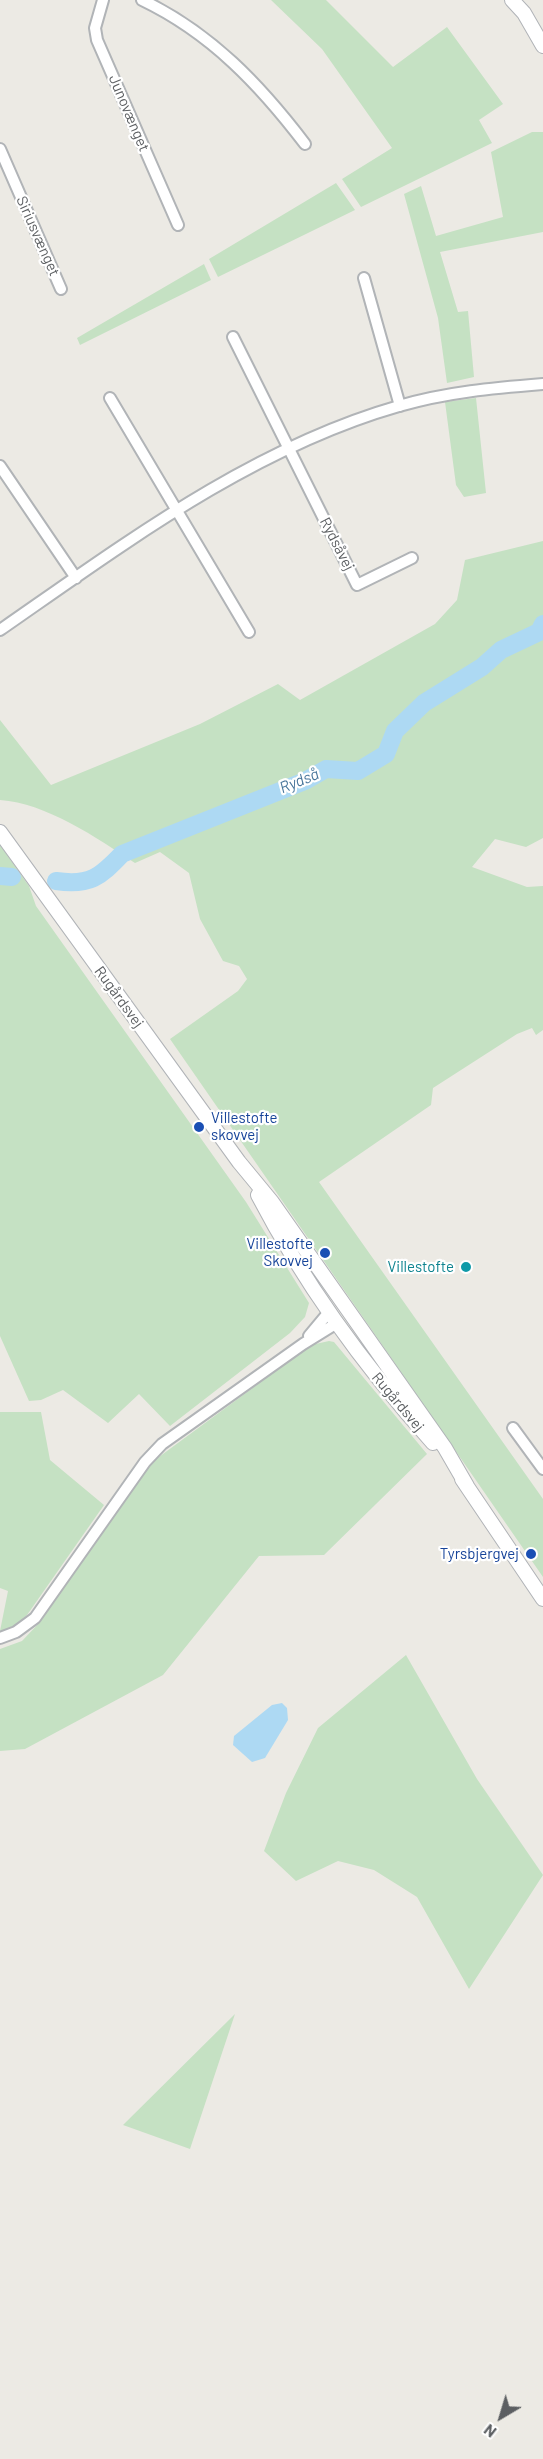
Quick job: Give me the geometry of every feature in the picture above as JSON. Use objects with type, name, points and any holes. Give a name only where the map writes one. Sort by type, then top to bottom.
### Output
[{"type":"main road","points":[[513,0],[524,13],[543,46]]},
{"type":"main road","name":"Rugårdsvej","points":[[0,832],[239,1162],[285,1246],[368,1352],[395,1376],[446,1448],[467,1486],[543,1599]]},
{"type":"main road","name":"Rugårdsvej","points":[[340,1314],[374,1374],[467,1486]]},
{"type":"street","name":"Junovænget","points":[[103,0],[96,21],[98,40],[178,225]]},
{"type":"street","points":[[142,0],[164,10],[242,68],[267,95],[305,144]]},
{"type":"street","name":"Siriusvænget","points":[[0,149],[61,289]]},
{"type":"street","points":[[364,278],[400,406]]},
{"type":"street","name":"Rydsåvej","points":[[233,338],[357,585],[412,558]]},
{"type":"street","points":[[0,630],[176,512],[228,480],[289,449],[342,425],[400,406],[470,390],[543,384]]},
{"type":"street","points":[[110,398],[249,632]]},
{"type":"street","points":[[0,466],[76,578]]},
{"type":"street","points":[[0,1638],[16,1632],[35,1618],[145,1461],[162,1444],[303,1344],[340,1314]]},
{"type":"street","points":[[513,1428],[543,1469]]},
{"type":"green space","points":[[271,0],[326,0],[393,67],[447,27],[503,104],[479,120],[492,143],[361,207],[342,179],[392,148],[322,49]]},
{"type":"green space","points":[[532,132],[543,132],[543,232],[440,252],[458,312],[468,311],[474,377],[447,383],[438,318],[404,194],[421,186],[436,236],[503,217],[491,152]]},
{"type":"green space","points":[[336,183],[355,210],[218,277],[209,259]]},
{"type":"green space","points":[[204,264],[211,280],[80,345],[77,338]]},
{"type":"green space","points":[[476,398],[486,493],[464,497],[456,485],[445,402]]},
{"type":"green space","points":[[543,541],[543,838],[526,847],[495,839],[472,867],[527,887],[543,886],[543,1030],[536,1035],[532,1028],[517,1034],[433,1088],[431,1105],[319,1182],[543,1499],[543,1577],[170,1039],[238,991],[247,979],[239,966],[223,961],[200,919],[189,873],[160,852],[135,863],[88,833],[53,815],[35,808],[0,800],[0,720],[51,785],[200,724],[278,684],[300,700],[435,624],[457,600],[465,560]]},
{"type":"green space","points":[[0,845],[29,886],[36,906],[246,1202],[309,1303],[305,1317],[290,1333],[170,1426],[139,1394],[108,1423],[63,1390],[41,1400],[29,1401],[0,1336]]},
{"type":"green space","points":[[334,1342],[427,1454],[324,1555],[259,1556],[163,1675],[25,1749],[0,1751],[0,1649],[22,1641],[40,1622],[148,1465],[311,1345]]},
{"type":"green space","points":[[0,1412],[41,1412],[50,1460],[104,1505],[27,1615],[13,1628],[0,1631],[8,1591],[0,1588]]},
{"type":"green space","points":[[406,1655],[477,1779],[543,1875],[469,1989],[417,1897],[374,1870],[338,1861],[296,1881],[264,1851],[286,1793],[318,1728]]},
{"type":"green space","points":[[235,2014],[190,2149],[123,2125]]},
{"type":"water","points":[[282,1703],[287,1708],[288,1720],[265,1758],[252,1762],[233,1745],[234,1736],[272,1705]]},
{"type":"waterway","name":"Rydså","points":[[56,881],[78,882],[94,878],[122,854],[305,781],[326,769],[358,771],[386,754],[395,731],[424,703],[482,667],[501,650],[539,632],[543,624]]},
{"type":"waterway","name":"Rydså","points":[[0,876],[12,877]]},
{"type":"place","name":"Villestofte skovvej","points":[[199,1127]]},
{"type":"place","name":"Villestofte Skovvej","points":[[325,1253]]},
{"type":"place","name":"Villestofte","points":[[466,1267]]},
{"type":"place","name":"Tyrsbjergvej","points":[[531,1554]]}]
